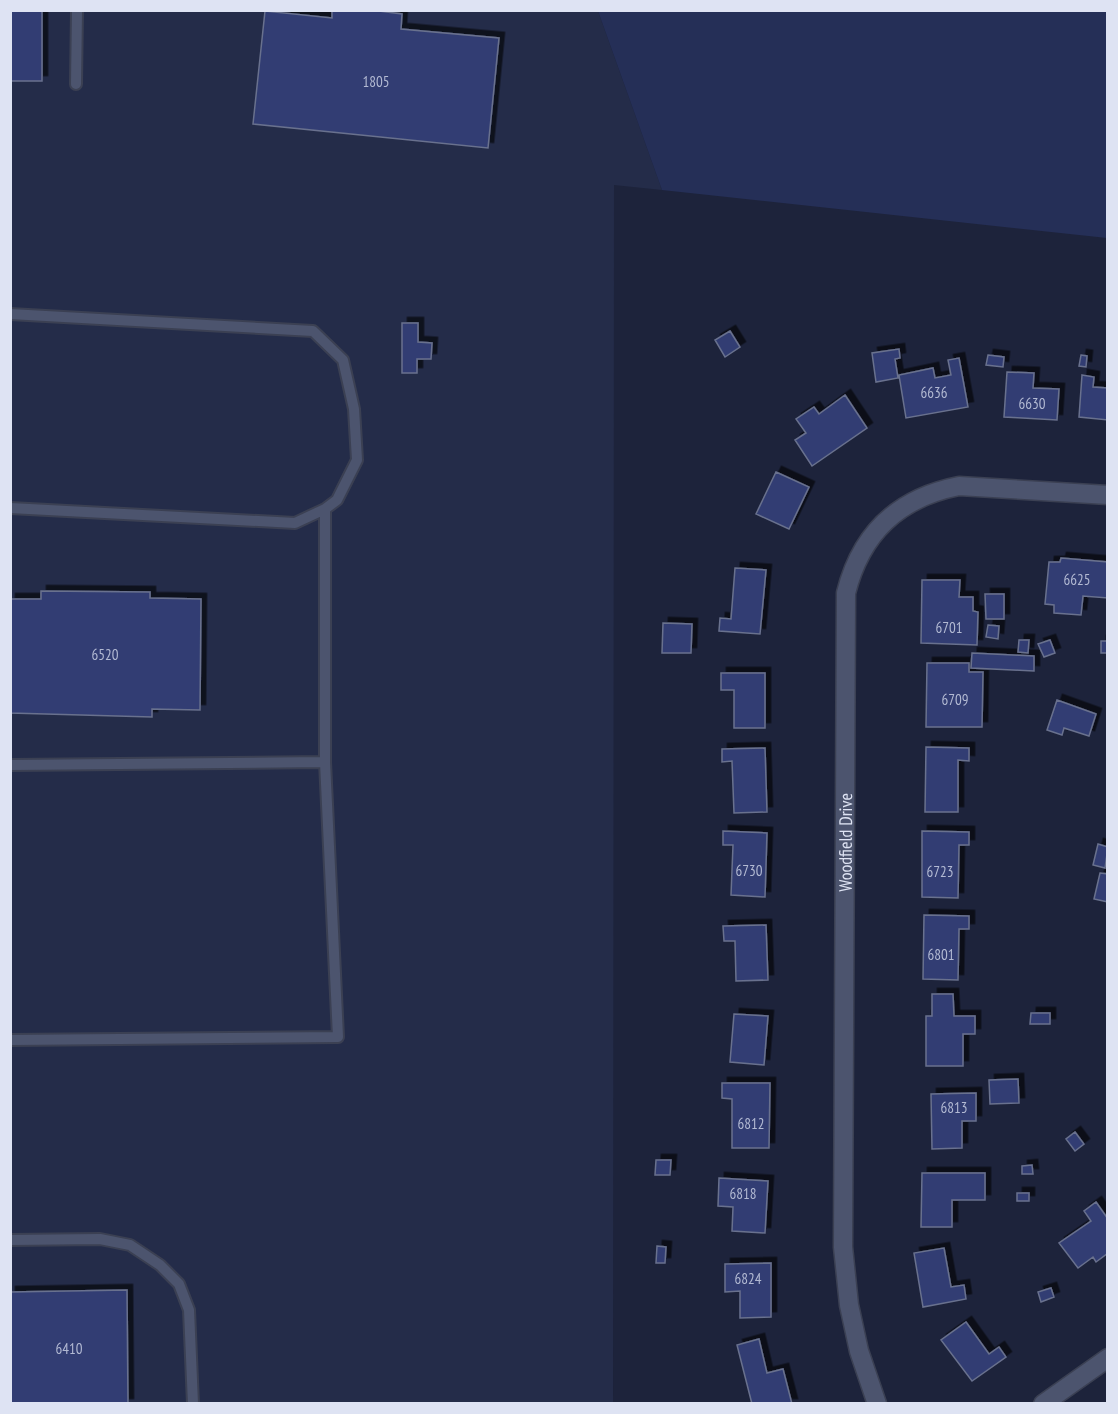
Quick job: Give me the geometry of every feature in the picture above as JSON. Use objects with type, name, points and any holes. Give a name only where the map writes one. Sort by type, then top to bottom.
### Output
[{"type":"street","name":"Woodfield Drive","points":[[878,1404],[859,1351],[849,1305],[843,1247],[846,593],[851,574],[862,550],[885,520],[898,510],[942,490],[959,486],[1107,495]]},
{"type":"street","points":[[1043,1404],[1107,1358]]},
{"type":"lane","points":[[76,84],[77,10]]},
{"type":"lane","points":[[10,314],[313,331],[343,360],[354,409],[357,460],[337,500],[325,509],[295,523],[10,508]]},
{"type":"lane","points":[[10,1040],[338,1037],[325,762],[325,509]]},
{"type":"lane","points":[[10,765],[325,762]]},
{"type":"lane","points":[[10,1240],[100,1239],[130,1245],[160,1265],[179,1284],[189,1310],[193,1404]]},
{"type":"shaded area","points":[[10,11],[598,11],[662,190],[614,185],[613,1403],[11,1403]]},
{"type":"shaded area","points":[[598,11],[1107,11],[1107,238],[662,190]]},
{"type":"building","points":[[10,10],[42,10],[42,81],[10,81]]},
{"type":"building","points":[[332,10],[371,10],[402,14],[401,29],[499,38],[488,148],[253,124],[265,11],[332,18]]},
{"type":"building","points":[[402,323],[418,323],[418,342],[432,343],[431,359],[417,359],[417,373],[402,373]]},
{"type":"building","points":[[730,331],[740,347],[725,357],[715,340]]},
{"type":"building","points":[[899,349],[900,358],[895,359],[898,378],[876,382],[872,353]]},
{"type":"building","points":[[988,355],[1004,357],[1003,367],[986,365]]},
{"type":"building","points":[[1081,355],[1087,356],[1086,367],[1079,366]]},
{"type":"building","points":[[959,358],[968,407],[906,418],[899,375],[933,368],[935,378],[951,375],[948,360]]},
{"type":"building","points":[[1007,372],[1034,373],[1033,388],[1059,389],[1057,420],[1004,417]]},
{"type":"building","points":[[1082,375],[1094,377],[1093,387],[1108,388],[1108,420],[1079,417]]},
{"type":"building","points":[[845,395],[867,428],[812,466],[795,440],[806,433],[796,419],[814,407],[819,414]]},
{"type":"building","points":[[776,472],[809,487],[789,529],[756,514]]},
{"type":"building","points":[[1061,558],[1108,562],[1108,598],[1083,596],[1081,615],[1054,613],[1054,605],[1045,604],[1049,562],[1060,562]]},
{"type":"building","points":[[735,568],[766,570],[760,634],[719,631],[720,618],[731,619]]},
{"type":"building","points":[[922,580],[960,580],[959,597],[973,597],[973,611],[978,612],[977,645],[921,643]]},
{"type":"building","points":[[41,591],[150,592],[150,598],[201,599],[200,710],[152,709],[152,717],[10,713],[10,599],[41,599]]},
{"type":"building","points":[[985,594],[1004,594],[1004,619],[986,619]]},
{"type":"building","points":[[663,623],[692,624],[691,653],[662,653]]},
{"type":"building","points":[[988,625],[999,626],[998,639],[986,637]]},
{"type":"building","points":[[1019,640],[1029,640],[1028,653],[1018,652]]},
{"type":"building","points":[[1050,640],[1055,653],[1044,657],[1038,644]]},
{"type":"building","points":[[1101,641],[1108,641],[1108,653],[1101,653]]},
{"type":"building","points":[[972,653],[1034,656],[1034,671],[971,668]]},
{"type":"building","points":[[927,663],[969,663],[969,672],[983,672],[982,727],[926,727]]},
{"type":"building","points":[[721,673],[765,673],[765,728],[734,728],[734,690],[721,690]]},
{"type":"building","points":[[1057,700],[1096,714],[1089,736],[1064,728],[1062,735],[1047,730]]},
{"type":"building","points":[[926,747],[969,748],[969,761],[958,760],[958,812],[925,812]]},
{"type":"building","points":[[765,748],[767,812],[734,813],[732,761],[722,762],[722,749]]},
{"type":"building","points":[[723,831],[767,833],[765,897],[731,895],[733,845],[723,845]]},
{"type":"building","points":[[922,831],[969,832],[969,845],[959,845],[958,898],[922,897]]},
{"type":"building","points":[[1098,844],[1108,847],[1105,868],[1093,865]]},
{"type":"building","points":[[1100,873],[1108,874],[1108,902],[1094,899]]},
{"type":"building","points":[[924,915],[969,916],[969,929],[959,929],[958,980],[923,979]]},
{"type":"building","points":[[766,925],[768,980],[736,981],[735,941],[724,941],[723,926]]},
{"type":"building","points":[[932,994],[953,994],[954,1016],[975,1016],[975,1034],[963,1034],[963,1066],[926,1066],[926,1016],[932,1016]]},
{"type":"building","points":[[1031,1013],[1050,1013],[1050,1024],[1030,1024]]},
{"type":"building","points":[[734,1014],[768,1016],[764,1065],[730,1062]]},
{"type":"building","points":[[1018,1079],[1019,1103],[990,1104],[989,1080]]},
{"type":"building","points":[[722,1083],[770,1083],[769,1148],[732,1148],[732,1099],[722,1098]]},
{"type":"building","points":[[976,1093],[976,1121],[962,1121],[962,1148],[932,1149],[931,1094]]},
{"type":"building","points":[[1075,1132],[1084,1144],[1075,1151],[1066,1139]]},
{"type":"building","points":[[656,1160],[671,1160],[670,1175],[655,1175]]},
{"type":"building","points":[[1032,1165],[1033,1174],[1022,1174],[1022,1166]]},
{"type":"building","points":[[922,1173],[985,1173],[985,1200],[952,1200],[952,1227],[921,1227]]},
{"type":"building","points":[[719,1178],[768,1181],[765,1233],[732,1231],[733,1207],[718,1206]]},
{"type":"building","points":[[1017,1193],[1029,1193],[1029,1201],[1017,1201]]},
{"type":"building","points":[[1096,1202],[1108,1219],[1108,1253],[1096,1262],[1093,1257],[1078,1268],[1059,1243],[1091,1221],[1084,1211]]},
{"type":"building","points":[[657,1246],[666,1247],[665,1263],[656,1263]]},
{"type":"building","points":[[944,1248],[951,1287],[964,1285],[966,1299],[923,1307],[914,1253]]},
{"type":"building","points":[[771,1263],[771,1317],[740,1318],[740,1291],[725,1292],[725,1264]]},
{"type":"building","points":[[1051,1288],[1054,1297],[1041,1302],[1038,1292]]},
{"type":"building","points":[[127,1290],[128,1404],[10,1404],[10,1292]]},
{"type":"building","points":[[966,1322],[989,1354],[999,1347],[1006,1357],[972,1381],[941,1340]]},
{"type":"building","points":[[759,1339],[767,1373],[783,1369],[792,1404],[752,1404],[737,1345]]}]
